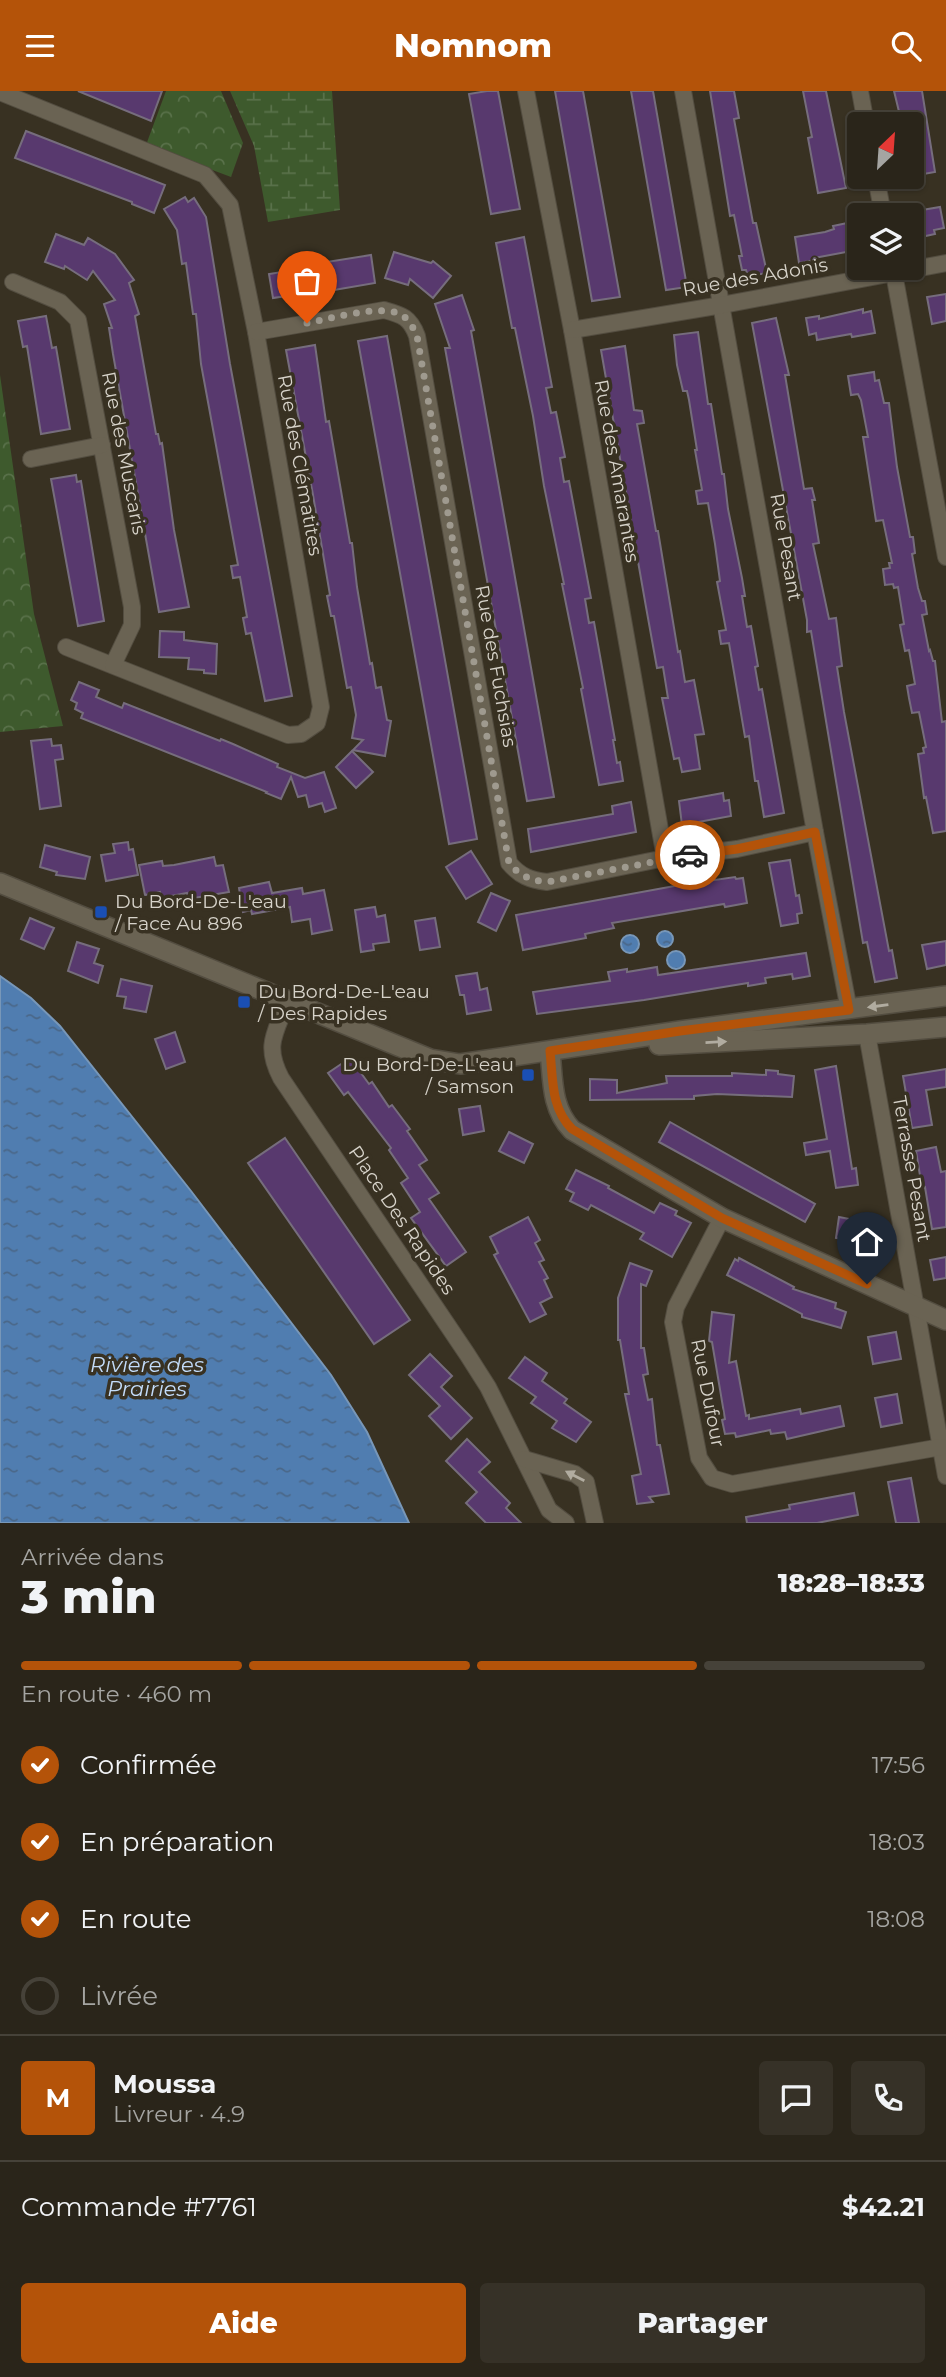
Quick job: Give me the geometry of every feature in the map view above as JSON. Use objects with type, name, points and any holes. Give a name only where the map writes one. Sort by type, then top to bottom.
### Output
[{"type":"street","name":"Rue des Amarantes","points":[[526,91],[572,330],[665,858]]},
{"type":"street","name":"Rue Pesant","points":[[684,91],[849,1010]]},
{"type":"street","points":[[860,91],[864,112]]},
{"type":"street","name":"Rue des Clématites","points":[[0,92],[205,175],[230,205],[256,332],[321,707],[317,723],[301,734],[288,735],[66,647]]},
{"type":"street","name":"Rue des Adonis","points":[[924,266],[946,263]]},
{"type":"street","name":"Rue des Adonis","points":[[572,330],[722,305],[847,279]]},
{"type":"street","points":[[895,280],[946,557]]},
{"type":"street","name":"Rue des Muscaris","points":[[13,282],[60,302],[78,320],[132,607],[132,625],[113,666]]},
{"type":"street","name":"Rue des Fuchsias","points":[[256,332],[384,310],[400,314],[412,324],[417,336],[509,863],[519,874],[532,881],[547,882],[665,858],[737,849],[815,832]]},
{"type":"street","points":[[32,459],[102,445]]},
{"type":"street","points":[[0,883],[430,1059],[460,1064],[680,1031],[946,996]]},
{"type":"street","name":"Place Des Rapides","points":[[287,1002],[270,1047],[273,1063],[281,1078],[467,1354],[488,1387],[549,1510],[566,1523]]},
{"type":"street","points":[[550,1051],[867,1034],[946,1027]]},
{"type":"street","name":"Terrasse Pesant","points":[[867,1034],[946,1476]]},
{"type":"street","points":[[550,1051],[556,1108],[562,1120],[572,1129],[722,1218],[946,1320]]},
{"type":"street","name":"Rue Dufour","points":[[722,1218],[676,1307],[673,1322],[699,1458],[712,1478],[732,1484],[941,1447]]},
{"type":"street","points":[[524,1459],[575,1474],[586,1482],[595,1523]]},
{"type":"green space","points":[[166,91],[221,91],[243,143],[231,177],[146,145]]},
{"type":"green space","points":[[230,91],[332,91],[340,210],[268,222],[254,146]]},
{"type":"green space","points":[[0,375],[34,614],[63,726],[0,732]]},
{"type":"water","points":[[665,931],[671,933],[671,945],[665,947],[659,945],[657,939],[659,933]]},
{"type":"water","points":[[630,935],[636,938],[639,944],[636,950],[630,953],[624,950],[621,944],[624,938]]},
{"type":"water","points":[[676,951],[682,954],[685,960],[682,966],[676,969],[670,966],[667,960],[670,954]]},
{"type":"water","name":"Rivière des Prairies","points":[[0,976],[31,998],[60,1026],[191,1191],[331,1375],[367,1432],[409,1523],[0,1523]]},
{"type":"building","points":[[78,91],[162,91],[151,121]]},
{"type":"building","points":[[498,91],[520,209],[491,214],[469,94]]},
{"type":"building","points":[[555,91],[583,91],[620,297],[592,301]]},
{"type":"building","points":[[631,91],[653,91],[687,287],[666,290]]},
{"type":"building","points":[[710,91],[734,91],[739,118],[734,119],[753,223],[756,223],[767,273],[748,276],[746,270],[742,270],[739,256],[742,256],[734,215],[730,216]]},
{"type":"building","points":[[803,91],[826,91],[846,188],[818,193],[808,138],[812,137]]},
{"type":"building","points":[[894,91],[922,91],[935,172],[924,174],[924,112],[899,112]]},
{"type":"building","points":[[26,131],[165,185],[154,213],[132,202],[15,158]]},
{"type":"building","points":[[185,197],[188,202],[194,198],[206,217],[230,364],[292,696],[265,701],[251,633],[246,634],[243,618],[247,617],[240,577],[233,578],[231,566],[238,565],[201,364],[196,314],[193,314],[186,263],[182,264],[177,230],[164,209]]},
{"type":"building","points":[[940,207],[944,228],[924,236],[924,210]]},
{"type":"building","points":[[847,223],[847,252],[799,263],[795,237],[825,232],[834,229],[833,226]]},
{"type":"building","points":[[56,234],[84,245],[88,238],[115,254],[134,280],[129,283],[139,314],[135,316],[156,434],[160,444],[162,443],[174,530],[189,607],[159,612],[113,354],[109,328],[112,328],[104,304],[115,300],[93,271],[87,280],[65,266],[64,269],[45,262]]},
{"type":"building","points":[[524,237],[552,387],[546,388],[551,413],[556,412],[565,457],[560,458],[564,482],[569,481],[591,598],[585,599],[589,623],[594,622],[617,763],[620,762],[623,781],[599,785],[533,416],[515,328],[512,328],[496,243]]},
{"type":"building","points":[[394,252],[431,263],[433,261],[451,276],[433,298],[410,279],[408,285],[385,278]]},
{"type":"building","points":[[371,255],[375,283],[273,298],[269,274],[295,270],[295,267]]},
{"type":"building","points":[[946,294],[946,321],[932,324],[927,297]]},
{"type":"building","points":[[462,295],[474,330],[471,331],[554,797],[527,801],[445,348],[450,348],[435,304]]},
{"type":"building","points":[[863,309],[863,313],[871,311],[875,333],[817,340],[816,333],[809,335],[806,318],[819,316],[819,319]]},
{"type":"building","points":[[46,316],[52,348],[56,347],[70,429],[41,434],[27,346],[23,347],[18,321]]},
{"type":"building","points":[[776,318],[789,375],[785,375],[804,489],[812,488],[815,500],[812,500],[819,543],[813,544],[829,619],[836,618],[842,666],[837,667],[844,712],[889,951],[892,950],[897,978],[875,982],[867,942],[863,943],[811,631],[807,632],[807,620],[752,323]]},
{"type":"building","points":[[698,332],[708,404],[711,404],[745,596],[742,596],[747,627],[751,626],[759,690],[762,689],[784,813],[764,817],[758,781],[755,781],[749,736],[745,737],[729,643],[721,644],[719,631],[726,630],[717,582],[720,581],[715,544],[708,503],[698,504],[696,491],[702,490],[697,450],[687,391],[683,391],[677,365],[674,335]]},
{"type":"building","points":[[387,336],[477,839],[449,844],[358,341]]},
{"type":"building","points":[[315,345],[326,422],[329,421],[352,543],[370,664],[372,663],[376,688],[381,687],[387,720],[391,721],[385,756],[353,750],[363,740],[352,738],[356,715],[351,687],[347,688],[334,616],[331,616],[327,596],[330,595],[286,350]]},
{"type":"building","points":[[625,346],[634,410],[642,411],[644,423],[637,424],[678,652],[680,651],[685,682],[694,680],[704,734],[695,735],[700,769],[682,772],[679,758],[674,759],[662,698],[668,698],[663,667],[657,668],[601,350]]},
{"type":"building","points":[[874,372],[875,381],[879,380],[884,403],[889,403],[897,467],[910,537],[913,537],[915,553],[912,554],[918,588],[922,601],[925,601],[927,614],[922,615],[929,651],[935,661],[942,722],[946,721],[946,831],[933,833],[926,797],[924,798],[918,754],[924,753],[923,748],[926,747],[919,712],[912,713],[909,698],[907,686],[915,684],[909,650],[905,651],[900,625],[904,624],[898,587],[894,588],[893,584],[885,585],[883,569],[890,568],[889,563],[892,563],[883,520],[876,521],[863,437],[868,437],[861,400],[858,394],[851,395],[848,376]]},
{"type":"building","points":[[76,475],[77,482],[81,481],[104,621],[78,626],[51,479]]},
{"type":"building","points":[[160,631],[184,632],[184,640],[217,644],[216,674],[188,669],[189,658],[159,657]]},
{"type":"building","points":[[79,682],[99,690],[96,697],[122,708],[124,703],[220,741],[221,739],[305,778],[324,772],[336,808],[325,812],[322,803],[309,807],[306,795],[298,797],[291,777],[281,799],[81,718],[83,713],[75,709],[77,703],[71,700]]},
{"type":"building","points":[[51,739],[52,746],[61,745],[63,759],[55,760],[61,806],[40,809],[31,741]]},
{"type":"building","points":[[352,751],[373,772],[356,788],[336,767]]},
{"type":"building","points":[[723,793],[724,801],[729,800],[731,816],[682,825],[679,801]]},
{"type":"building","points":[[631,802],[636,832],[531,852],[528,829],[613,814],[612,806]]},
{"type":"building","points":[[128,842],[129,850],[133,849],[138,875],[106,881],[101,855],[115,853],[113,844]]},
{"type":"building","points":[[45,845],[90,857],[85,879],[56,875],[57,872],[40,867]]},
{"type":"building","points":[[471,851],[492,884],[466,899],[446,867]]},
{"type":"building","points":[[214,857],[216,866],[223,865],[229,892],[188,899],[187,893],[161,898],[160,892],[145,895],[139,865],[162,861],[163,866],[174,865]]},
{"type":"building","points":[[790,860],[802,913],[797,914],[798,923],[781,926],[769,863]]},
{"type":"building","points":[[735,877],[743,878],[747,903],[725,907],[724,904],[612,923],[614,928],[585,934],[586,938],[523,950],[516,915]]},
{"type":"building","points":[[269,882],[272,893],[302,888],[303,894],[324,890],[332,930],[312,934],[310,919],[292,922],[290,907],[252,914],[251,910],[243,912],[239,888]]},
{"type":"building","points":[[491,893],[510,901],[496,931],[478,922]]},
{"type":"building","points":[[375,907],[377,917],[385,915],[389,942],[373,944],[374,950],[361,952],[355,910]]},
{"type":"building","points":[[30,918],[54,928],[44,949],[21,939]]},
{"type":"building","points":[[435,918],[440,947],[420,950],[415,921]]},
{"type":"building","points":[[946,941],[946,965],[927,969],[922,945]]},
{"type":"building","points":[[77,942],[99,949],[94,963],[103,966],[98,983],[68,971]]},
{"type":"building","points":[[806,953],[810,976],[793,979],[792,974],[765,978],[766,983],[748,986],[748,983],[537,1014],[533,992],[610,981],[608,972],[657,967],[658,975]]},
{"type":"building","points":[[477,973],[480,990],[487,988],[491,1010],[467,1014],[464,995],[460,995],[456,976]]},
{"type":"building","points":[[121,979],[152,986],[146,1012],[124,1008],[126,997],[117,996]]},
{"type":"building","points":[[175,1032],[185,1062],[166,1069],[155,1039]]},
{"type":"building","points":[[350,1058],[369,1084],[372,1082],[389,1107],[392,1105],[410,1129],[407,1131],[427,1160],[419,1165],[439,1193],[429,1199],[466,1252],[446,1266],[411,1218],[420,1212],[401,1183],[408,1178],[389,1150],[391,1148],[348,1092],[344,1095],[328,1073]]},
{"type":"building","points":[[836,1066],[852,1169],[856,1168],[858,1185],[836,1188],[830,1151],[806,1155],[804,1143],[827,1139],[815,1070]]},
{"type":"building","points":[[946,1069],[946,1087],[926,1090],[932,1125],[912,1128],[903,1076]]},
{"type":"building","points":[[766,1070],[794,1076],[792,1097],[717,1094],[694,1096],[694,1099],[590,1100],[590,1079],[617,1080],[617,1093],[667,1083],[666,1076],[732,1076],[732,1073],[766,1075]]},
{"type":"building","points":[[480,1106],[484,1131],[463,1135],[459,1109]]},
{"type":"building","points":[[670,1122],[815,1204],[805,1222],[659,1142]]},
{"type":"building","points":[[509,1132],[533,1144],[524,1163],[499,1151]]},
{"type":"building","points":[[285,1138],[410,1320],[374,1344],[248,1163]]},
{"type":"building","points":[[936,1147],[941,1172],[946,1171],[946,1227],[932,1229],[916,1151]]},
{"type":"building","points":[[576,1170],[654,1213],[660,1203],[677,1211],[675,1215],[691,1223],[672,1257],[640,1239],[644,1233],[591,1205],[588,1210],[570,1201],[574,1193],[566,1189]]},
{"type":"building","points":[[528,1217],[540,1240],[535,1243],[544,1260],[539,1262],[548,1278],[544,1280],[552,1297],[540,1303],[546,1314],[530,1322],[494,1255],[498,1253],[490,1237]]},
{"type":"building","points":[[839,1217],[865,1222],[861,1242],[836,1238]]},
{"type":"building","points":[[946,1257],[946,1278],[934,1280],[930,1260]]},
{"type":"building","points":[[739,1258],[794,1287],[793,1289],[836,1303],[835,1308],[846,1312],[841,1328],[802,1317],[802,1314],[727,1275],[735,1259],[738,1261]]},
{"type":"building","points":[[630,1263],[652,1271],[646,1286],[641,1284],[641,1348],[644,1348],[648,1374],[643,1375],[648,1400],[652,1399],[657,1445],[660,1445],[669,1494],[649,1497],[653,1502],[637,1504],[632,1476],[641,1474],[625,1394],[629,1394],[618,1340],[618,1298]]},
{"type":"building","points":[[712,1312],[734,1315],[729,1363],[736,1361],[746,1416],[749,1415],[749,1419],[800,1409],[801,1414],[840,1406],[844,1426],[787,1439],[785,1432],[771,1434],[770,1430],[736,1437],[735,1433],[725,1434],[712,1342],[709,1341]]},
{"type":"building","points":[[896,1332],[901,1359],[873,1364],[868,1337]]},
{"type":"building","points":[[430,1354],[452,1376],[441,1387],[472,1418],[451,1439],[429,1416],[440,1406],[409,1375]]},
{"type":"building","points":[[525,1357],[547,1373],[542,1381],[567,1399],[564,1403],[591,1422],[576,1442],[552,1428],[557,1421],[531,1403],[536,1397],[509,1378]]},
{"type":"building","points":[[897,1394],[902,1423],[881,1427],[875,1398]]},
{"type":"building","points":[[467,1439],[490,1462],[479,1472],[510,1503],[506,1508],[521,1523],[486,1523],[466,1503],[477,1492],[446,1461]]},
{"type":"building","points":[[911,1478],[919,1523],[896,1523],[888,1482]]},
{"type":"building","points":[[854,1493],[858,1515],[817,1523],[747,1523],[746,1517],[790,1509],[789,1505]]},
{"type":"way so far","points":[[307,323],[384,310],[400,314],[412,324],[417,336],[509,863],[519,874],[532,881],[547,882],[690,855]]},
{"type":"place","name":"Du Bord-De-L'eau / Face Au 896","points":[[101,912]]},
{"type":"place","name":"Du Bord-De-L'eau / Des Rapides","points":[[244,1002]]},
{"type":"place","name":"Du Bord-De-L'eau / Samson","points":[[528,1075]]},
{"type":"route","points":[[690,855],[737,849],[815,832],[849,1010],[680,1031],[550,1051],[556,1108],[562,1120],[572,1129],[722,1218],[867,1284]]}]
